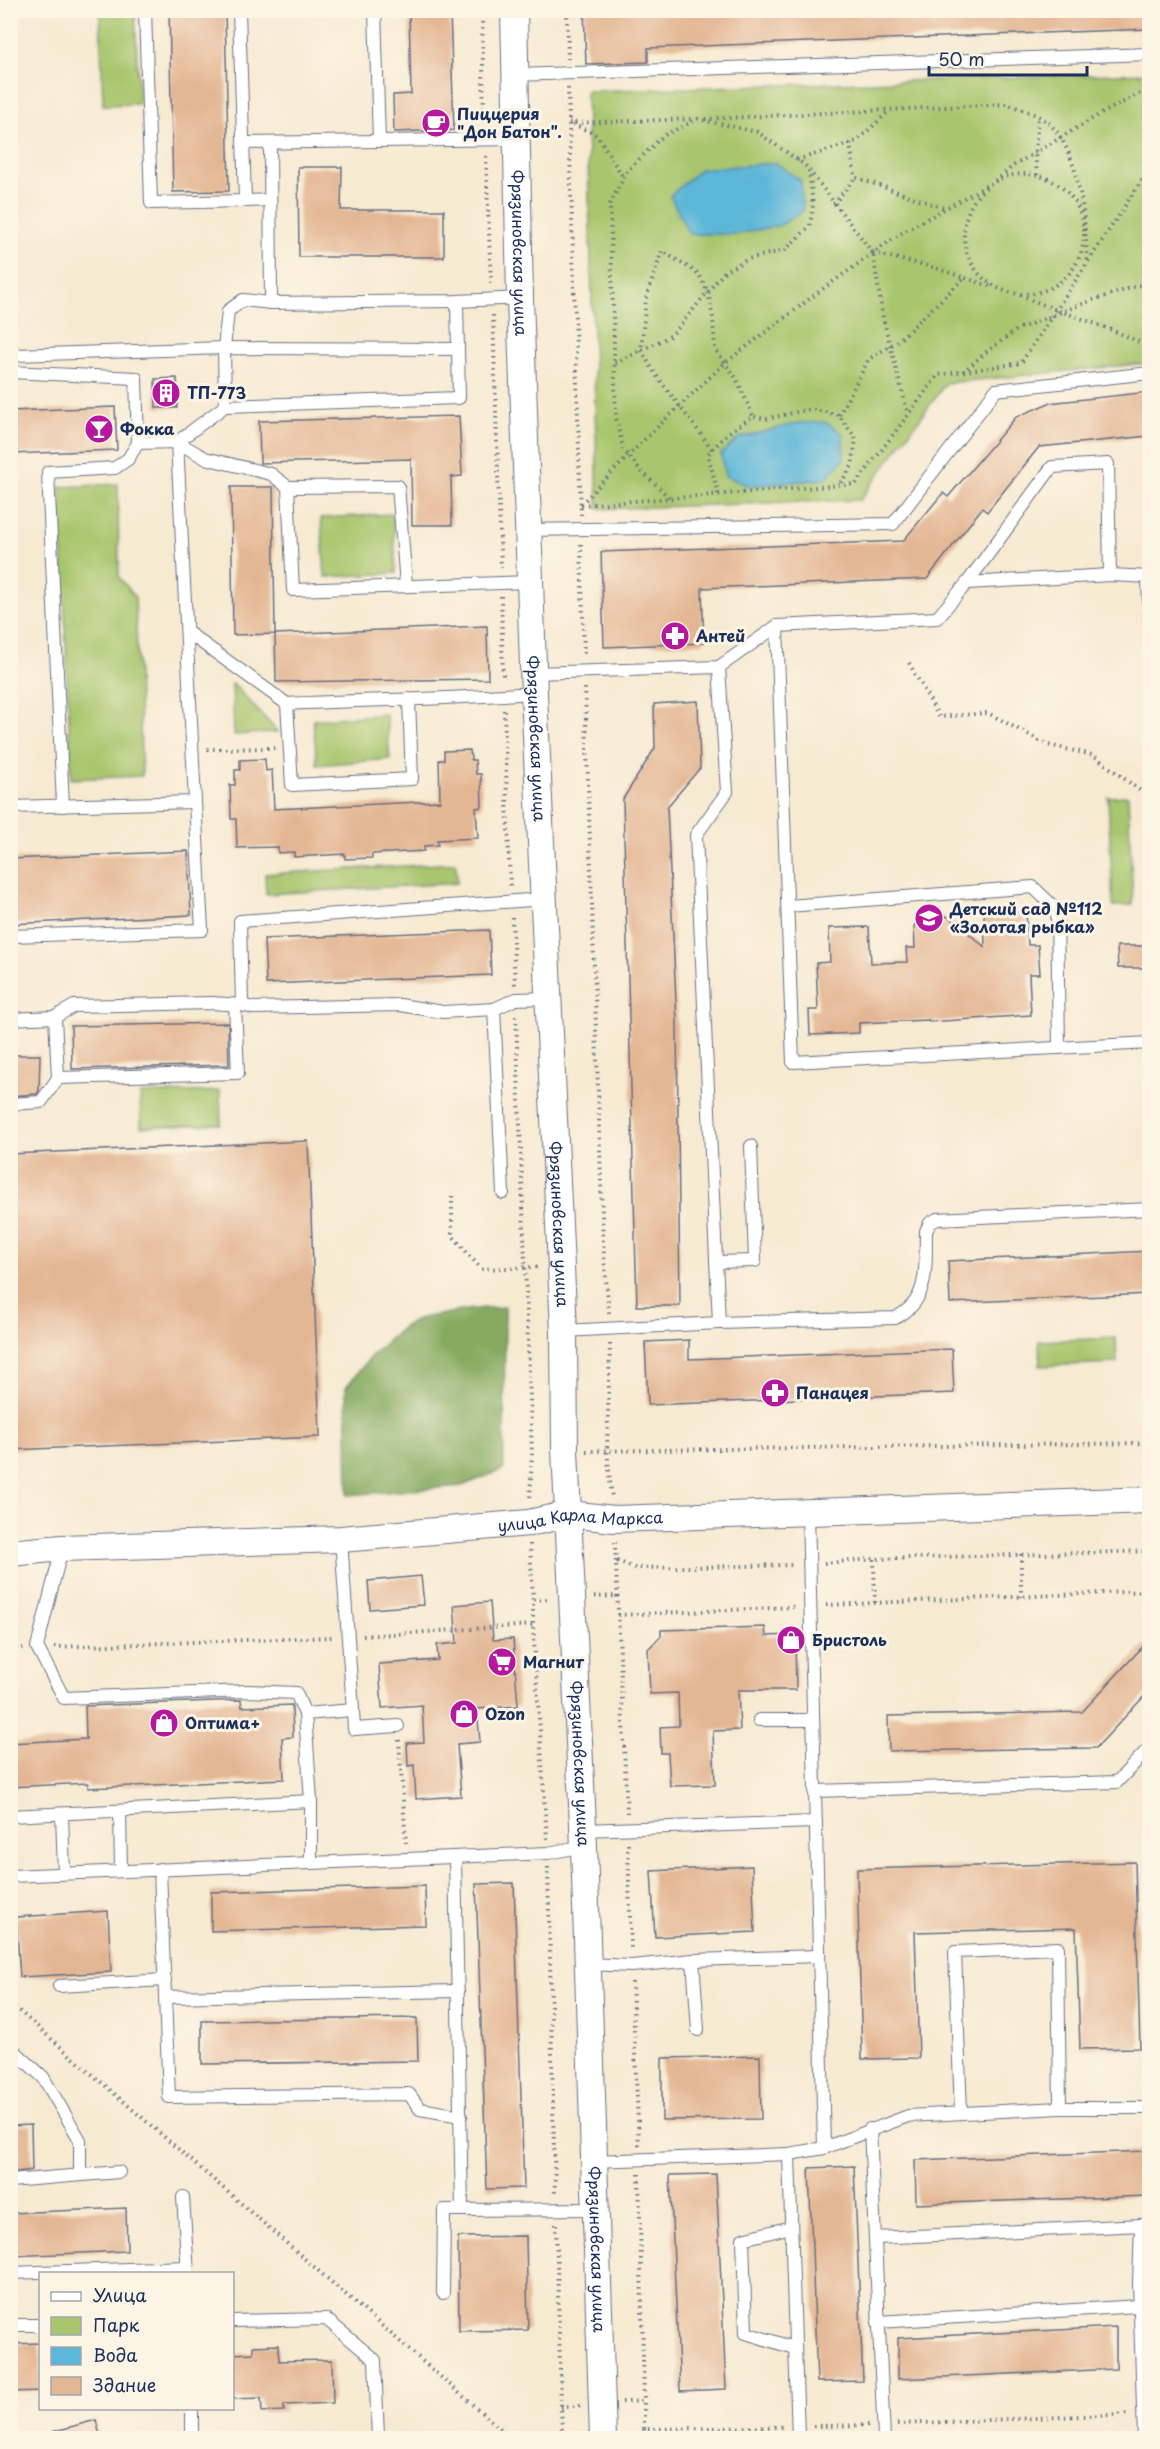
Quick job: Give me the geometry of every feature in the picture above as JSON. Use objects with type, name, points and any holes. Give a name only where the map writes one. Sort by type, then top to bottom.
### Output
[{"type":"street","name":"Фрязиновская улица","points":[[514,10],[528,530],[564,1331],[565,1450],[583,1838],[603,2439]]},
{"type":"street","name":"улица Карла Маркса","points":[[10,1553],[62,1548],[341,1539],[529,1523],[569,1514],[614,1519],[1149,1500]]},
{"type":"lane","points":[[146,10],[151,203],[270,200]]},
{"type":"lane","points":[[239,10],[245,201]]},
{"type":"lane","points":[[375,10],[379,141]]},
{"type":"lane","points":[[515,75],[1149,54]]},
{"type":"lane","points":[[244,143],[517,139]]},
{"type":"lane","points":[[270,143],[271,303]]},
{"type":"lane","points":[[225,406],[224,348],[228,311],[243,300],[271,303],[520,298]]},
{"type":"lane","points":[[177,442],[225,406],[459,398],[457,301]]},
{"type":"lane","points":[[10,346],[16,355],[224,348],[458,349]]},
{"type":"lane","points":[[10,372],[136,378],[138,444],[128,459],[116,468],[48,472],[63,806]]},
{"type":"lane","points":[[528,530],[893,524],[996,390],[1149,373]]},
{"type":"lane","points":[[138,444],[177,442],[205,458],[271,474],[288,487],[398,486],[406,585]]},
{"type":"lane","points":[[10,936],[202,930],[177,442]]},
{"type":"lane","points":[[187,632],[287,704],[503,695],[534,683],[585,671],[719,667],[777,626],[937,618],[967,583],[1052,467],[1108,464],[1110,575]]},
{"type":"lane","points":[[288,487],[293,590],[530,582]]},
{"type":"lane","points":[[967,583],[1110,575],[1149,578],[1149,626]]},
{"type":"lane","points":[[777,626],[793,1062],[1149,1043]]},
{"type":"lane","points":[[719,667],[727,792],[696,835],[719,1323]]},
{"type":"lane","points":[[287,704],[292,785],[412,779],[409,699]]},
{"type":"lane","points":[[10,807],[195,802]]},
{"type":"lane","points":[[788,906],[1034,887],[1057,910],[1059,1048]]},
{"type":"lane","points":[[58,1078],[238,1073],[240,921],[544,899]]},
{"type":"lane","points":[[10,1019],[55,1017],[74,1006],[212,1003],[253,1008],[400,1005],[443,1012],[494,1009],[516,999],[549,998]]},
{"type":"lane","points":[[494,1009],[503,1193]]},
{"type":"lane","points":[[10,1104],[41,1102],[58,1078],[55,1017]]},
{"type":"lane","points":[[716,1262],[754,1261],[750,1146]]},
{"type":"lane","points":[[564,1331],[719,1323],[895,1318],[908,1312],[923,1286],[926,1231],[930,1223],[937,1219],[1149,1209]]},
{"type":"lane","points":[[808,1513],[824,2148]]},
{"type":"lane","points":[[341,1539],[354,1729],[398,1726]]},
{"type":"lane","points":[[62,1548],[37,1647],[64,1698],[248,1691],[296,1693],[305,1713],[311,1801],[311,1863]]},
{"type":"lane","points":[[305,1713],[353,1710]]},
{"type":"lane","points":[[759,1720],[813,1720]]},
{"type":"lane","points":[[815,1791],[1117,1782],[1149,1747]]},
{"type":"lane","points":[[10,1816],[311,1801]]},
{"type":"lane","points":[[120,1811],[121,1870]]},
{"type":"lane","points":[[62,1814],[64,1872]]},
{"type":"lane","points":[[10,1876],[548,1853],[583,1838],[628,1827],[816,1822]]},
{"type":"lane","points":[[455,1857],[462,2210]]},
{"type":"lane","points":[[160,1869],[169,2097],[409,2094],[420,2109],[461,2116]]},
{"type":"lane","points":[[961,2113],[955,1952],[1058,1948],[1060,2108]]},
{"type":"lane","points":[[587,1964],[632,1966],[693,1960],[819,1956]]},
{"type":"lane","points":[[693,1960],[698,2030]]},
{"type":"lane","points":[[58,1986],[165,1980]]},
{"type":"lane","points":[[165,1997],[458,1991]]},
{"type":"lane","points":[[10,2047],[42,2077],[80,2140],[80,2175]]},
{"type":"lane","points":[[593,2161],[789,2154],[824,2148],[908,2116],[1060,2108],[1149,2108]]},
{"type":"lane","points":[[870,2129],[884,2439]]},
{"type":"lane","points":[[789,2154],[797,2433]]},
{"type":"lane","points":[[10,2181],[119,2172]]},
{"type":"lane","points":[[69,2272],[188,2270],[183,2197]]},
{"type":"lane","points":[[443,2294],[444,2210],[595,2209]]},
{"type":"lane","points":[[875,2238],[1145,2223],[1144,2284],[1139,2306],[1144,2439]]},
{"type":"lane","points":[[791,2227],[743,2240],[746,2333],[794,2348]]},
{"type":"lane","points":[[10,2273],[39,2273]]},
{"type":"lane","points":[[878,2322],[1139,2306]]},
{"type":"lane","points":[[234,2321],[326,2319],[375,2360],[378,2439]]},
{"type":"lane","points":[[10,2325],[39,2325]]},
{"type":"lane","points":[[192,2410],[192,2439]]},
{"type":"path","points":[[482,10],[503,695],[532,1454],[529,1523],[533,1624],[548,1853],[562,2439]]},
{"type":"path","points":[[567,10],[603,1243],[610,1328],[607,1451],[617,1561],[628,1827],[645,2439]]},
{"type":"path","points":[[998,288],[980,275],[968,256],[963,234],[968,211],[980,192],[1013,166],[1060,137],[1149,88]]},
{"type":"path","points":[[570,123],[1007,104],[1046,121],[1060,137],[1077,178],[1086,223],[1087,262]]},
{"type":"path","points":[[797,160],[856,141],[890,110]]},
{"type":"path","points":[[1037,175],[1035,153],[1038,117]]},
{"type":"path","points":[[669,498],[623,449],[616,417],[610,204],[627,171],[663,136],[698,119],[756,132],[797,160],[809,170],[873,253],[883,318],[908,414]]},
{"type":"path","points":[[570,123],[597,135],[623,177]]},
{"type":"path","points":[[834,204],[855,177],[850,143]]},
{"type":"path","points":[[580,505],[856,484],[938,375],[1021,363],[1149,168]]},
{"type":"path","points":[[615,363],[672,335],[725,271],[748,259],[785,250],[810,226],[813,205],[809,170]]},
{"type":"path","points":[[580,505],[725,363],[873,253],[943,208],[998,179],[1017,174],[1037,175],[1058,184],[1074,200],[1082,220],[1083,243],[1076,264],[1061,281],[1041,291],[1019,295]]},
{"type":"path","points":[[855,177],[943,208]]},
{"type":"path","points":[[712,449],[641,350],[646,299],[662,251],[698,273],[708,292],[715,349],[736,378],[753,416]]},
{"type":"path","points":[[873,253],[932,267],[1019,295],[1055,311],[1126,335],[1149,348]]},
{"type":"path","points":[[839,415],[869,358],[898,340],[964,278]]},
{"type":"path","points":[[963,373],[986,352],[1018,329],[1149,282]]},
{"type":"path","points":[[718,494],[708,454],[728,433],[753,416],[766,419],[810,409],[839,415],[856,440],[852,466],[838,485]]},
{"type":"path","points":[[909,663],[939,717],[988,713],[1048,745],[1093,755],[1149,798]]},
{"type":"path","points":[[193,749],[290,747]]},
{"type":"path","points":[[452,1196],[452,1235],[482,1269],[561,1266]]},
{"type":"path","points":[[532,1454],[565,1450],[1149,1443]]},
{"type":"path","points":[[617,1561],[635,1568],[1149,1551]]},
{"type":"path","points":[[1021,1554],[1021,1597]]},
{"type":"path","points":[[874,1559],[875,1603]]},
{"type":"path","points":[[618,1615],[1149,1591]]},
{"type":"path","points":[[533,1600],[617,1596]]},
{"type":"path","points":[[10,1648],[348,1637],[533,1624]]},
{"type":"path","points":[[398,1726],[408,1859]]},
{"type":"path","points":[[10,2003],[512,2439]]},
{"type":"path","points":[[561,2407],[602,2402],[644,2401]]},
{"type":"path","points":[[644,2430],[797,2433],[883,2424],[1144,2414]]},
{"type":"green space","points":[[100,11],[135,11],[139,104],[103,105]]},
{"type":"green space","points":[[1149,73],[1149,363],[946,383],[860,500],[598,509],[586,91]]},
{"type":"green space","points":[[118,484],[119,577],[135,597],[142,776],[71,779],[60,487]]},
{"type":"green space","points":[[393,514],[396,573],[325,577],[321,518]]},
{"type":"green space","points":[[232,683],[278,732],[234,735]]},
{"type":"green space","points":[[386,714],[390,759],[317,765],[313,720]]},
{"type":"green space","points":[[1128,796],[1133,905],[1113,906],[1108,797]]},
{"type":"green space","points":[[456,863],[457,883],[266,894],[265,874]]},
{"type":"green space","points":[[220,1091],[221,1124],[141,1127],[140,1094]]},
{"type":"green space","points":[[505,1307],[504,1469],[462,1486],[348,1495],[346,1387],[372,1355],[403,1327],[421,1318],[473,1309]]},
{"type":"green space","points":[[1116,1338],[1117,1363],[1040,1366],[1039,1341]]},
{"type":"water","points":[[776,163],[801,181],[803,211],[781,225],[738,234],[689,234],[670,196],[700,169]]},
{"type":"water","points":[[826,422],[843,434],[844,459],[825,479],[749,486],[725,476],[721,454],[739,438],[798,423]]},
{"type":"building","points":[[169,10],[225,10],[229,191],[173,192]]},
{"type":"building","points":[[409,10],[450,10],[454,130],[394,132],[393,95],[411,94]]},
{"type":"building","points":[[584,10],[1149,10],[1149,29],[648,48],[648,62],[586,64]]},
{"type":"building","points":[[298,167],[342,167],[341,210],[444,210],[444,257],[299,257]]},
{"type":"building","name":"ТП-773","points":[[177,378],[177,408],[156,408],[155,379]]},
{"type":"building","points":[[1149,392],[1149,436],[1039,447],[987,512],[982,508],[927,579],[702,588],[704,643],[604,647],[601,552],[903,541],[943,493],[948,497],[1016,417],[1049,403]]},
{"type":"building","points":[[115,407],[117,450],[10,454],[10,411]]},
{"type":"building","points":[[459,416],[462,476],[451,477],[452,525],[412,525],[411,459],[260,463],[259,421]]},
{"type":"building","points":[[231,487],[273,487],[275,634],[233,635]]},
{"type":"building","points":[[487,626],[488,679],[276,682],[275,634]]},
{"type":"building","points":[[698,701],[700,768],[667,807],[677,1023],[680,1306],[637,1306],[623,799],[655,748],[654,704]]},
{"type":"building","points":[[470,750],[471,760],[475,760],[476,774],[481,774],[482,807],[476,808],[478,838],[437,840],[438,845],[424,846],[424,851],[372,854],[372,858],[345,859],[345,854],[294,857],[294,852],[278,853],[278,847],[237,848],[236,819],[231,819],[230,785],[235,785],[235,770],[240,770],[240,760],[265,759],[266,771],[272,770],[274,809],[440,801],[439,760],[444,760],[444,751]]},
{"type":"building","points":[[188,851],[191,915],[10,924],[10,859]]},
{"type":"building","points":[[1026,912],[1028,945],[1038,945],[1040,974],[1029,974],[1031,1015],[929,1022],[929,1020],[859,1023],[859,1033],[810,1035],[809,1010],[818,1010],[816,963],[830,962],[829,928],[869,927],[871,963],[907,962],[906,948],[915,948],[914,926],[923,918],[936,914],[949,917],[985,947],[984,914]]},
{"type":"building","points":[[489,930],[491,975],[266,984],[264,939]]},
{"type":"building","points":[[1117,946],[1149,946],[1149,968],[1118,968]]},
{"type":"building","points":[[228,1023],[229,1065],[72,1069],[71,1026]]},
{"type":"building","points":[[10,1055],[40,1055],[37,1094],[10,1096]]},
{"type":"building","points":[[308,1141],[320,1437],[10,1450],[10,1154]]},
{"type":"building","points":[[1149,1251],[1149,1294],[950,1303],[948,1261]]},
{"type":"building","points":[[689,1340],[689,1359],[952,1349],[954,1393],[648,1405],[645,1342]]},
{"type":"building","points":[[421,1576],[424,1605],[370,1609],[368,1581]]},
{"type":"building","points":[[490,1602],[493,1640],[513,1639],[518,1706],[477,1709],[480,1742],[457,1744],[461,1796],[416,1799],[414,1765],[408,1766],[407,1743],[424,1742],[422,1705],[382,1708],[379,1664],[438,1660],[437,1645],[457,1643],[454,1605]]},
{"type":"building","points":[[765,1627],[766,1636],[795,1635],[796,1690],[738,1690],[740,1730],[713,1731],[715,1785],[670,1786],[668,1753],[661,1753],[660,1727],[679,1726],[678,1693],[650,1694],[648,1649],[661,1636],[661,1630]]},
{"type":"building","points":[[1149,1640],[1149,1691],[1096,1748],[889,1751],[888,1716],[1082,1712]]},
{"type":"building","points":[[241,1700],[242,1707],[292,1705],[293,1737],[282,1738],[284,1779],[88,1788],[88,1783],[10,1787],[10,1743],[86,1739],[85,1706]]},
{"type":"building","points":[[1135,1862],[1140,2048],[1080,2049],[1076,1928],[915,1932],[919,2058],[862,2059],[857,1869]]},
{"type":"building","points":[[752,1866],[755,1932],[655,1937],[651,1871]]},
{"type":"building","points":[[514,1883],[524,2188],[487,2189],[476,1884]]},
{"type":"building","points":[[425,1886],[426,1925],[211,1931],[211,1892]]},
{"type":"building","points":[[108,1911],[111,1972],[20,1977],[16,1917]]},
{"type":"building","points":[[417,2018],[418,2061],[202,2064],[202,2021]]},
{"type":"building","points":[[760,2056],[761,2119],[662,2120],[662,2058]]},
{"type":"building","points":[[31,2125],[32,2170],[10,2173],[10,2126]]},
{"type":"building","points":[[1148,2151],[1149,2196],[916,2204],[915,2160]]},
{"type":"building","points":[[854,2166],[863,2381],[817,2382],[809,2168]]},
{"type":"building","points":[[716,2174],[726,2389],[680,2391],[670,2175]]},
{"type":"building","points":[[126,2208],[127,2251],[10,2256],[10,2213]]},
{"type":"building","points":[[526,2236],[528,2330],[459,2331],[458,2237]]},
{"type":"building","points":[[1116,2327],[1116,2369],[898,2379],[898,2338]]},
{"type":"building","points":[[39,2343],[39,2391],[10,2392],[10,2344]]},
{"type":"building","points":[[278,2345],[279,2361],[332,2360],[333,2403],[284,2405],[284,2411],[262,2412],[261,2398],[234,2399],[234,2354],[253,2353],[253,2346]]},
{"type":"building","points":[[96,2420],[101,2439],[49,2439],[48,2433]]},
{"type":"place","name":"Пиццерия \"Дон Батон\".","points":[[436,123]]},
{"type":"place","name":"ТП-773","points":[[166,393]]},
{"type":"place","name":"Фокка","points":[[99,429]]},
{"type":"place","name":"Антей","points":[[675,636]]},
{"type":"place","name":"Детский сад №112 «Золотая рыбка»","points":[[929,918]]},
{"type":"place","name":"Панацея","points":[[775,1393]]},
{"type":"place","name":"Бристоль","points":[[791,1640]]},
{"type":"place","name":"Магнит","points":[[502,1662]]},
{"type":"place","name":"Ozon","points":[[464,1714]]},
{"type":"place","name":"Оптима+","points":[[164,1723]]}]
